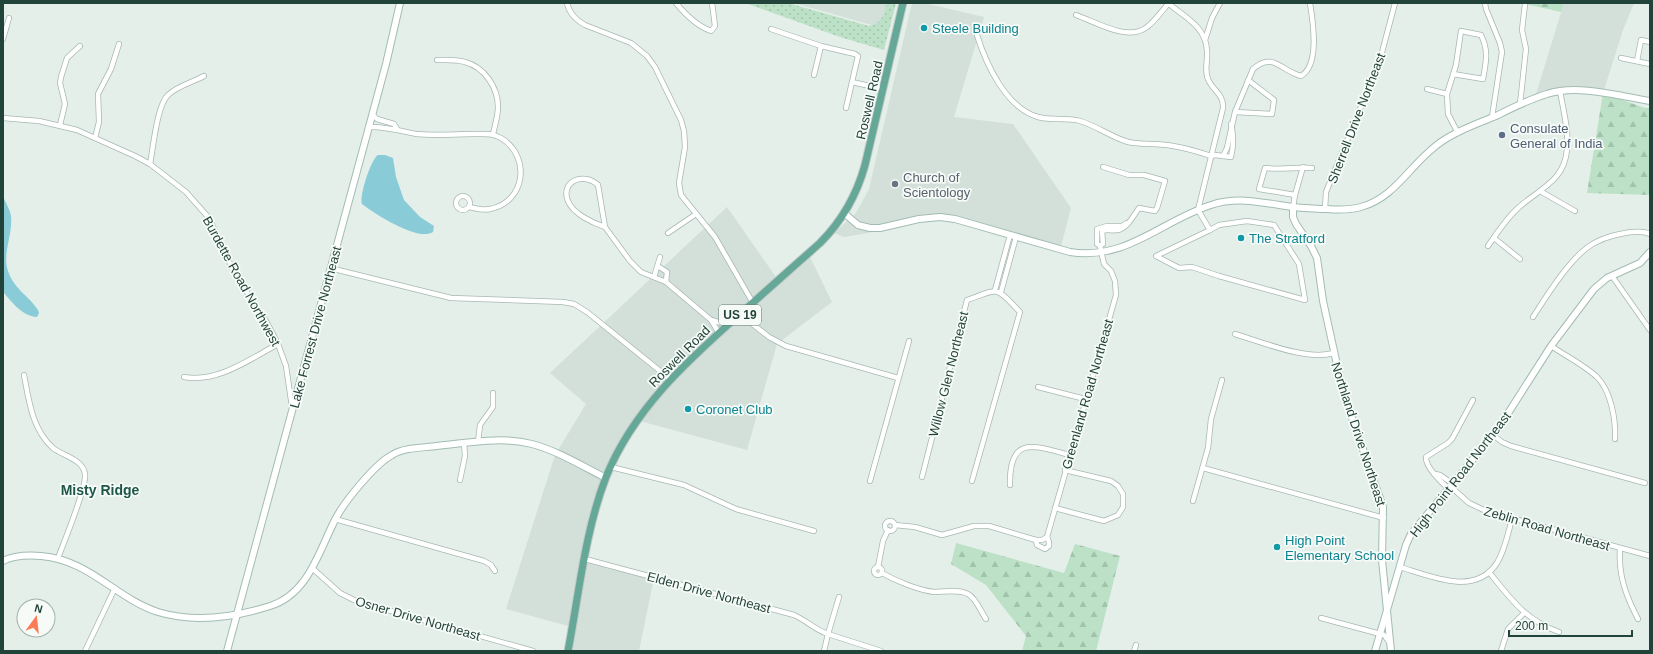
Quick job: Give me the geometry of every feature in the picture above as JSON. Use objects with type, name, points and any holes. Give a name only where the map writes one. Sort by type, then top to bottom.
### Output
[{"type":"main road","name":"Roswell Road","points":[[568,651],[594,513],[611,467],[636,422],[670,379],[690,358],[820,243],[844,213],[862,177],[903,3]]},
{"type":"street","name":"Lake Forrest Drive Northeast","points":[[227,651],[372,114],[400,3]]},
{"type":"street","points":[[567,3],[578,21],[631,43],[647,56],[655,67],[681,120],[684,131],[685,147],[679,189],[685,201],[715,237],[753,303]]},
{"type":"street","points":[[676,3],[690,18],[705,28],[711,30],[715,26],[712,3]]},
{"type":"street","points":[[1076,15],[1121,32],[1134,33],[1142,31],[1149,26],[1168,3],[1196,25],[1205,40],[1207,51],[1207,76],[1211,86],[1221,96],[1224,104],[1198,210],[1210,230]]},
{"type":"street","points":[[1205,40],[1212,18],[1220,3]]},
{"type":"street","points":[[1223,156],[1227,148],[1231,124],[1235,112],[1253,69],[1258,64],[1269,60],[1293,74],[1301,76],[1307,73],[1311,65],[1314,34],[1310,3]]},
{"type":"street","name":"Sherrell Drive Northeast","points":[[1325,209],[1326,192],[1380,60],[1395,3]]},
{"type":"street","points":[[1485,3],[1502,52],[1492,117]]},
{"type":"street","points":[[1520,104],[1526,49],[1522,30],[1525,4]]},
{"type":"street","points":[[3,39],[9,18]]},
{"type":"street","points":[[771,29],[821,46],[858,56],[846,108]]},
{"type":"street","points":[[1453,74],[1483,80],[1486,62],[1486,46],[1481,35],[1462,31],[1453,74],[1447,94],[1448,114],[1458,132]]},
{"type":"street","points":[[977,35],[985,59],[997,81],[1016,104],[1030,114],[1045,119],[1069,119],[1081,121],[1113,137],[1129,142],[1174,146],[1211,156],[1230,157],[1234,145],[1234,134],[1231,124]]},
{"type":"street","points":[[1637,61],[1641,40],[1650,42]]},
{"type":"street","points":[[95,138],[99,122],[98,94],[111,69],[119,44]]},
{"type":"street","points":[[60,125],[64,104],[60,83],[61,77],[67,58],[80,46]]},
{"type":"street","points":[[814,75],[821,46]]},
{"type":"street","points":[[1621,58],[1650,64]]},
{"type":"street","points":[[437,60],[464,62],[478,69],[488,78],[497,99],[498,108],[493,134]]},
{"type":"street","points":[[150,164],[155,132],[165,99],[172,92],[204,76]]},
{"type":"street","points":[[1235,112],[1272,114],[1274,100],[1248,80]]},
{"type":"street","points":[[852,82],[883,89]]},
{"type":"street","points":[[1427,89],[1447,94]]},
{"type":"street","points":[[844,213],[858,225],[870,228],[880,228],[919,219],[949,218],[1070,252],[1084,254],[1102,253],[1131,244],[1198,210],[1218,203],[1237,200],[1251,200],[1293,207],[1353,209],[1379,200],[1392,191],[1431,149],[1445,139],[1520,104],[1547,94],[1573,90],[1595,91],[1650,101]]},
{"type":"street","points":[[1488,246],[1502,226],[1518,208],[1551,183],[1557,176],[1566,156],[1567,137],[1560,91]]},
{"type":"street","points":[[372,114],[377,119],[394,124],[397,129]]},
{"type":"street","name":"Burdette Road Northwest","points":[[3,118],[39,120],[60,125],[95,138],[150,164],[186,192],[209,218],[234,272],[267,323],[278,344],[286,366],[293,409]]},
{"type":"street","points":[[388,130],[389,122]]},
{"type":"street","points":[[368,127],[388,130],[397,129],[417,134],[493,134],[509,144],[518,158],[521,167],[521,176],[518,188],[511,198],[503,204],[489,210],[469,207]]},
{"type":"street","points":[[1293,207],[1303,167]]},
{"type":"street","name":"Greenland Road Northeast","points":[[1036,540],[1037,546],[1045,549],[1049,546],[1049,542],[1046,538],[1116,291],[1115,281],[1111,271],[1104,264],[1100,246],[1102,244],[1102,231],[1119,230],[1125,227],[1139,208],[1155,211],[1165,181],[1144,174],[1129,175],[1103,168]]},
{"type":"street","points":[[1295,195],[1259,189],[1265,168],[1278,170],[1285,168],[1312,168]]},
{"type":"street","points":[[605,228],[579,214],[568,203],[568,190],[574,180],[588,178],[598,184],[605,228],[630,261],[641,272],[666,282],[711,320],[719,333]]},
{"type":"street","points":[[1540,191],[1575,211]]},
{"type":"street","name":"Northland Drive Northeast","points":[[1293,207],[1293,217],[1296,224],[1311,246],[1317,258],[1323,301],[1343,392],[1372,471],[1383,508],[1382,560],[1386,611],[1389,620],[1390,648]]},
{"type":"street","points":[[668,233],[696,214]]},
{"type":"street","points":[[1247,221],[1274,225],[1299,264],[1305,300],[1192,267],[1179,268],[1156,256],[1210,230],[1219,225],[1247,221]]},
{"type":"street","points":[[1532,318],[1577,256],[1590,245],[1610,236],[1630,232],[1646,232],[1650,234]]},
{"type":"street","points":[[972,481],[1020,312],[1001,292],[995,290],[1013,236]]},
{"type":"street","points":[[1001,292],[1013,236]]},
{"type":"street","points":[[1494,238],[1520,259]]},
{"type":"street","name":"High Point Road Northeast","points":[[1375,651],[1406,545],[1411,534],[1493,435],[1551,346],[1594,289],[1612,276],[1640,263],[1650,252]]},
{"type":"street","points":[[654,277],[660,257]]},
{"type":"street","points":[[658,266],[667,272],[666,282]]},
{"type":"street","points":[[330,268],[452,298],[563,302],[574,304],[587,312],[670,379]]},
{"type":"street","points":[[1612,276],[1650,330]]},
{"type":"street","name":"Willow Glen Northeast","points":[[922,477],[967,300],[995,290]]},
{"type":"street","points":[[740,314],[769,337],[786,346],[898,378]]},
{"type":"street","points":[[711,320],[728,324]]},
{"type":"street","points":[[1235,334],[1308,355],[1321,356],[1334,353]]},
{"type":"street","points":[[870,481],[909,341]]},
{"type":"street","points":[[184,377],[199,378],[215,375],[278,344]]},
{"type":"street","points":[[1551,346],[1592,373],[1601,382],[1614,416],[1616,439]]},
{"type":"street","points":[[24,375],[33,418],[41,435],[54,449],[78,463],[85,473],[84,486],[58,558]]},
{"type":"street","points":[[1193,501],[1208,448],[1211,419],[1222,380]]},
{"type":"street","points":[[1038,387],[1085,399]]},
{"type":"street","points":[[478,442],[480,425],[493,407],[492,393]]},
{"type":"street","name":"Zeblin Road Northeast","points":[[1473,400],[1452,439],[1426,457],[1426,464],[1435,474],[1437,479],[1451,487],[1462,498],[1475,507],[1512,519],[1650,556]]},
{"type":"street","points":[[1493,435],[1510,446],[1645,483]]},
{"type":"street","points":[[3,561],[24,555],[58,558],[78,565],[148,608],[168,614],[195,618],[220,617],[270,606],[282,600],[299,586],[312,568],[335,519],[351,494],[391,455],[406,450],[464,443],[502,441],[520,442],[548,449],[606,478]]},
{"type":"street","points":[[460,480],[465,456],[464,443]]},
{"type":"street","points":[[1010,485],[1014,458],[1023,448],[1034,446],[1070,455]]},
{"type":"street","points":[[611,467],[684,485],[736,509],[814,532]]},
{"type":"street","points":[[1203,468],[1384,518]]},
{"type":"street","points":[[1055,508],[1104,521],[1118,515],[1123,507],[1123,494],[1118,486],[1111,481],[1065,470]]},
{"type":"street","points":[[335,519],[484,561],[491,565],[495,571]]},
{"type":"street","points":[[1400,567],[1457,582],[1474,580],[1489,572],[1497,563],[1501,555],[1512,519]]},
{"type":"street","points":[[986,619],[968,594],[961,592],[929,591],[893,579],[882,573],[881,568],[878,567],[883,541],[888,530],[886,527],[886,522],[892,521],[895,525],[915,528],[942,535],[974,526],[989,526],[1036,540],[1046,538]]},
{"type":"street","points":[[888,530],[893,530],[895,525]]},
{"type":"street","points":[[1620,548],[1619,567],[1622,583],[1627,598],[1638,620]]},
{"type":"street","name":"Elden Drive Northeast","points":[[585,560],[794,615],[804,620],[818,631],[882,651]]},
{"type":"street","name":"Osner Drive Northeast","points":[[312,568],[340,593],[356,602],[533,651]]},
{"type":"street","points":[[1489,572],[1524,612],[1541,624],[1559,632]]},
{"type":"street","points":[[85,651],[115,588]]},
{"type":"street","points":[[824,651],[839,597]]},
{"type":"street","points":[[1501,651],[1508,629],[1524,612]]},
{"type":"street","points":[[1321,618],[1380,634]]},
{"type":"street","name":"Northland Drive Northeast","points":[[1380,634],[1384,635],[1390,648]]},
{"type":"street","points":[[1134,651],[1136,645]]},
{"type":"shaded area","points":[[794,3],[896,3],[889,30]]},
{"type":"shaded area","points":[[912,3],[924,3],[984,17],[954,117],[1013,124],[1071,208],[1060,250],[970,221],[916,219],[868,233],[844,237],[834,233],[856,213],[869,189]]},
{"type":"shaded area","points":[[1564,3],[1634,3],[1623,30],[1603,93],[1583,87],[1536,94]]},
{"type":"shaded area","points":[[727,207],[778,280],[808,253],[832,302],[777,344],[747,450],[636,420],[600,491],[585,559],[654,578],[639,651],[566,651],[568,626],[506,609],[555,455],[586,404],[550,373]]},
{"type":"green space","points":[[745,3],[788,3],[869,26],[880,21],[885,12],[887,3],[896,3],[884,50],[840,37]]},
{"type":"green space","points":[[1521,3],[1564,3],[1561,12]]},
{"type":"green space","points":[[1603,93],[1645,108],[1650,108],[1650,195],[1587,193]]},
{"type":"green space","points":[[956,543],[1064,573],[1075,544],[1120,556],[1096,651],[1022,651],[1026,636],[986,585],[951,564]]},
{"type":"water","points":[[378,155],[385,155],[393,158],[396,177],[404,200],[420,217],[434,226],[433,232],[426,234],[407,230],[386,220],[362,204],[362,194],[366,178],[372,163]]},
{"type":"water","points":[[3,196],[11,216],[11,230],[6,264],[14,283],[38,310],[39,313],[37,317],[22,312],[3,292]]},
{"type":"place","name":"Steele Building","points":[[924,28]]},
{"type":"place","name":"Consulate General of India","points":[[1502,135]]},
{"type":"place","name":"Church of Scientology","points":[[895,184]]},
{"type":"place","name":"The Stratford","points":[[1241,238]]},
{"type":"place","name":"Coronet Club","points":[[688,409]]},
{"type":"place","name":"High Point Elementary School","points":[[1277,547]]},
{"type":"district","name":"Misty Ridge","points":[[100,490]]}]
